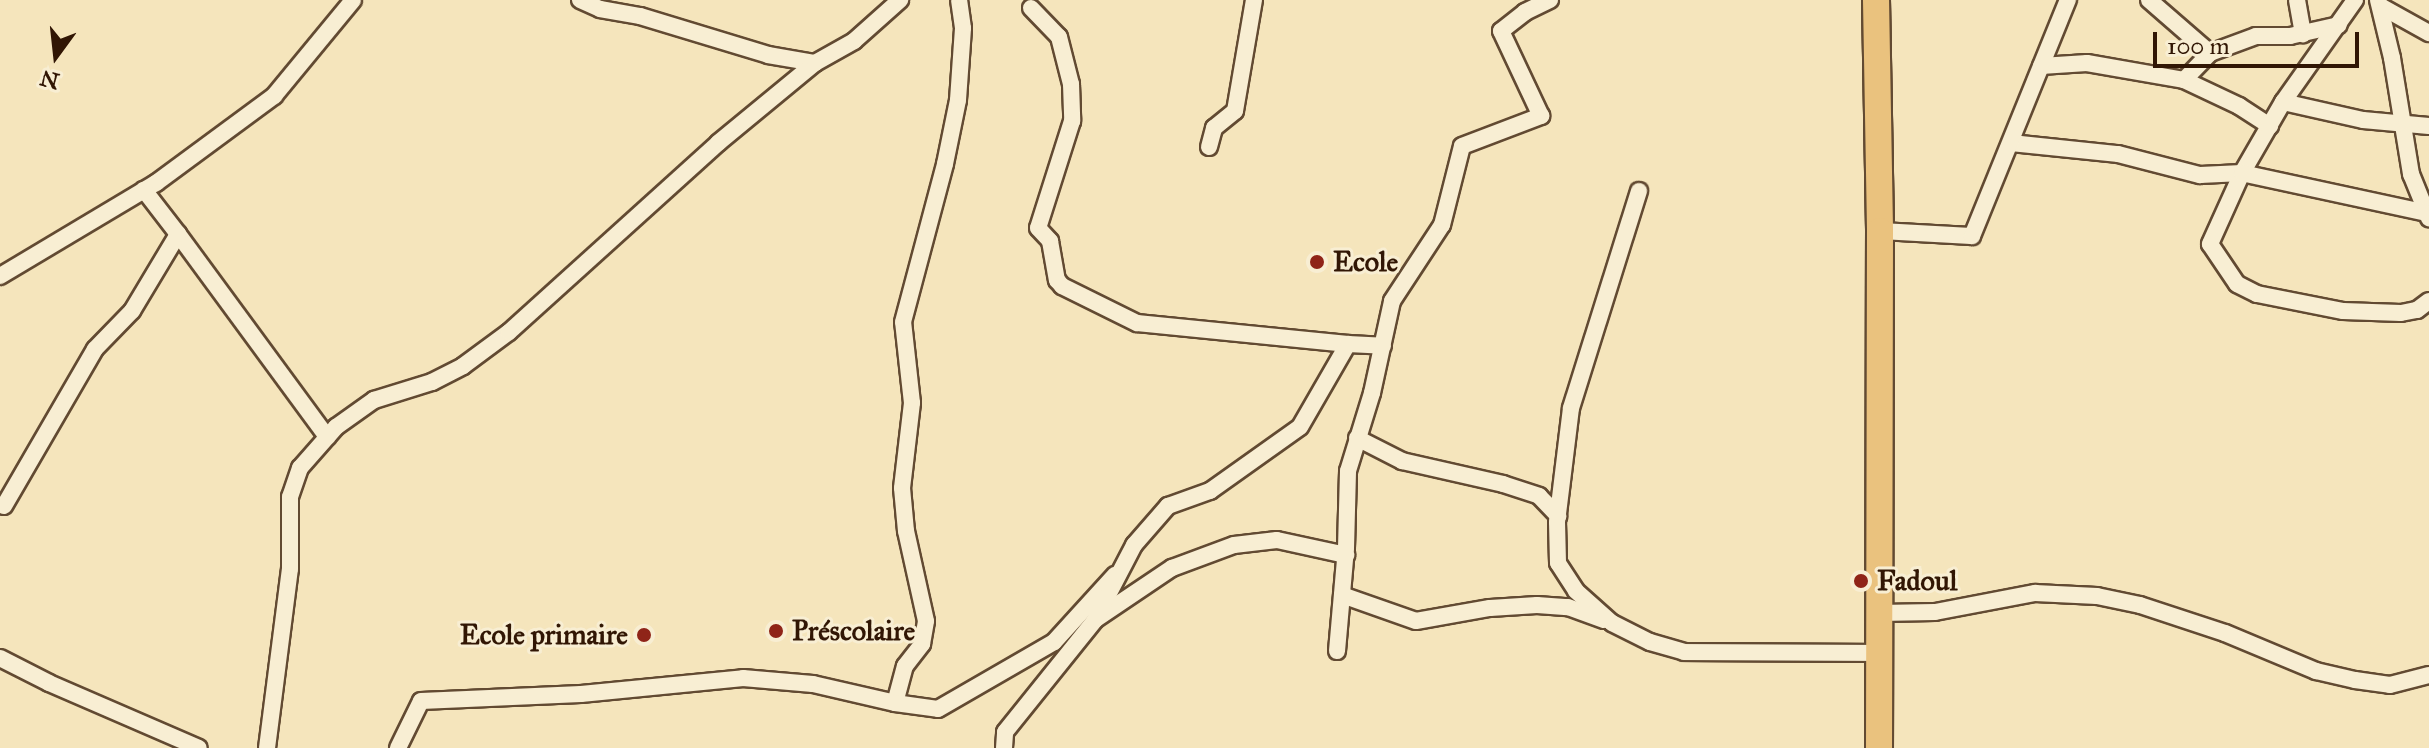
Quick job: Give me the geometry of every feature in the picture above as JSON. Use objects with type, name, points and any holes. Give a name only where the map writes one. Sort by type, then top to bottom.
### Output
[{"type":"main road","points":[[1876,0],[1880,231],[1879,748]]},
{"type":"street","points":[[0,276],[144,190],[274,96],[353,0]]},
{"type":"street","points":[[580,0],[600,9],[640,16],[768,55],[815,63]]},
{"type":"street","points":[[267,748],[290,569],[290,497],[300,468],[327,437],[374,400],[432,382],[463,366],[509,332],[718,143],[815,63],[854,41],[900,0]]},
{"type":"street","points":[[895,703],[905,666],[922,644],[926,621],[906,531],[902,488],[912,403],[903,322],[945,164],[958,100],[963,28],[959,0]]},
{"type":"street","points":[[1209,147],[1214,128],[1232,116],[1237,102],[1254,0]]},
{"type":"street","points":[[1337,651],[1346,555],[1348,471],[1383,346],[1392,301],[1442,225],[1462,146],[1541,116],[1501,31],[1525,12],[1550,0]]},
{"type":"street","points":[[1880,231],[1972,236],[2068,0]]},
{"type":"street","points":[[2149,0],[2210,53]]},
{"type":"street","points":[[2297,0],[2303,34]]},
{"type":"street","points":[[2355,0],[2283,102],[2242,173],[2210,244],[2244,291],[2343,311],[2401,313],[2417,310],[2429,301]]},
{"type":"street","points":[[2380,4],[2429,33]]},
{"type":"street","points":[[2380,4],[2411,174],[2428,215]]},
{"type":"street","points":[[1031,8],[1059,37],[1071,84],[1072,121],[1038,228],[1050,241],[1057,280],[1062,286],[1137,323],[1383,346]]},
{"type":"street","points":[[2184,80],[2210,53],[2256,36],[2303,34],[2339,25]]},
{"type":"street","points":[[2041,66],[2087,63],[2184,80],[2239,106],[2270,126]]},
{"type":"street","points":[[2283,102],[2363,120],[2429,126]]},
{"type":"street","points":[[2011,143],[2118,154],[2200,175],[2242,173],[2428,215]]},
{"type":"street","points":[[144,190],[327,437]]},
{"type":"street","points":[[1612,623],[1576,591],[1558,563],[1558,516],[1571,408],[1639,191]]},
{"type":"street","points":[[1,508],[95,349],[132,311],[178,234]]},
{"type":"street","points":[[1004,748],[1005,732],[1095,620],[1115,575],[1134,545],[1168,506],[1210,491],[1300,427],[1348,344]]},
{"type":"street","points":[[1357,438],[1402,461],[1503,484],[1539,496],[1558,516]]},
{"type":"street","points":[[1095,620],[1172,568],[1234,545],[1277,540],[1346,555]]},
{"type":"street","points":[[398,748],[421,701],[581,694],[743,678],[813,684],[895,703],[938,709],[1054,642],[1115,575]]},
{"type":"street","points":[[1879,613],[1935,612],[2035,593],[2097,596],[2140,605],[2225,633],[2316,671],[2390,685],[2429,675]]},
{"type":"street","points":[[1342,595],[1416,621],[1490,608],[1568,607],[1612,623],[1650,642],[1684,652],[1879,653]]},
{"type":"street","points":[[0,658],[49,683],[199,748]]},
{"type":"place","name":"Ecole","points":[[1317,262]]},
{"type":"place","name":"Fadoul","points":[[1861,581]]},
{"type":"place","name":"Préscolaire","points":[[776,631]]},
{"type":"place","name":"Ecole primaire","points":[[644,635]]}]
